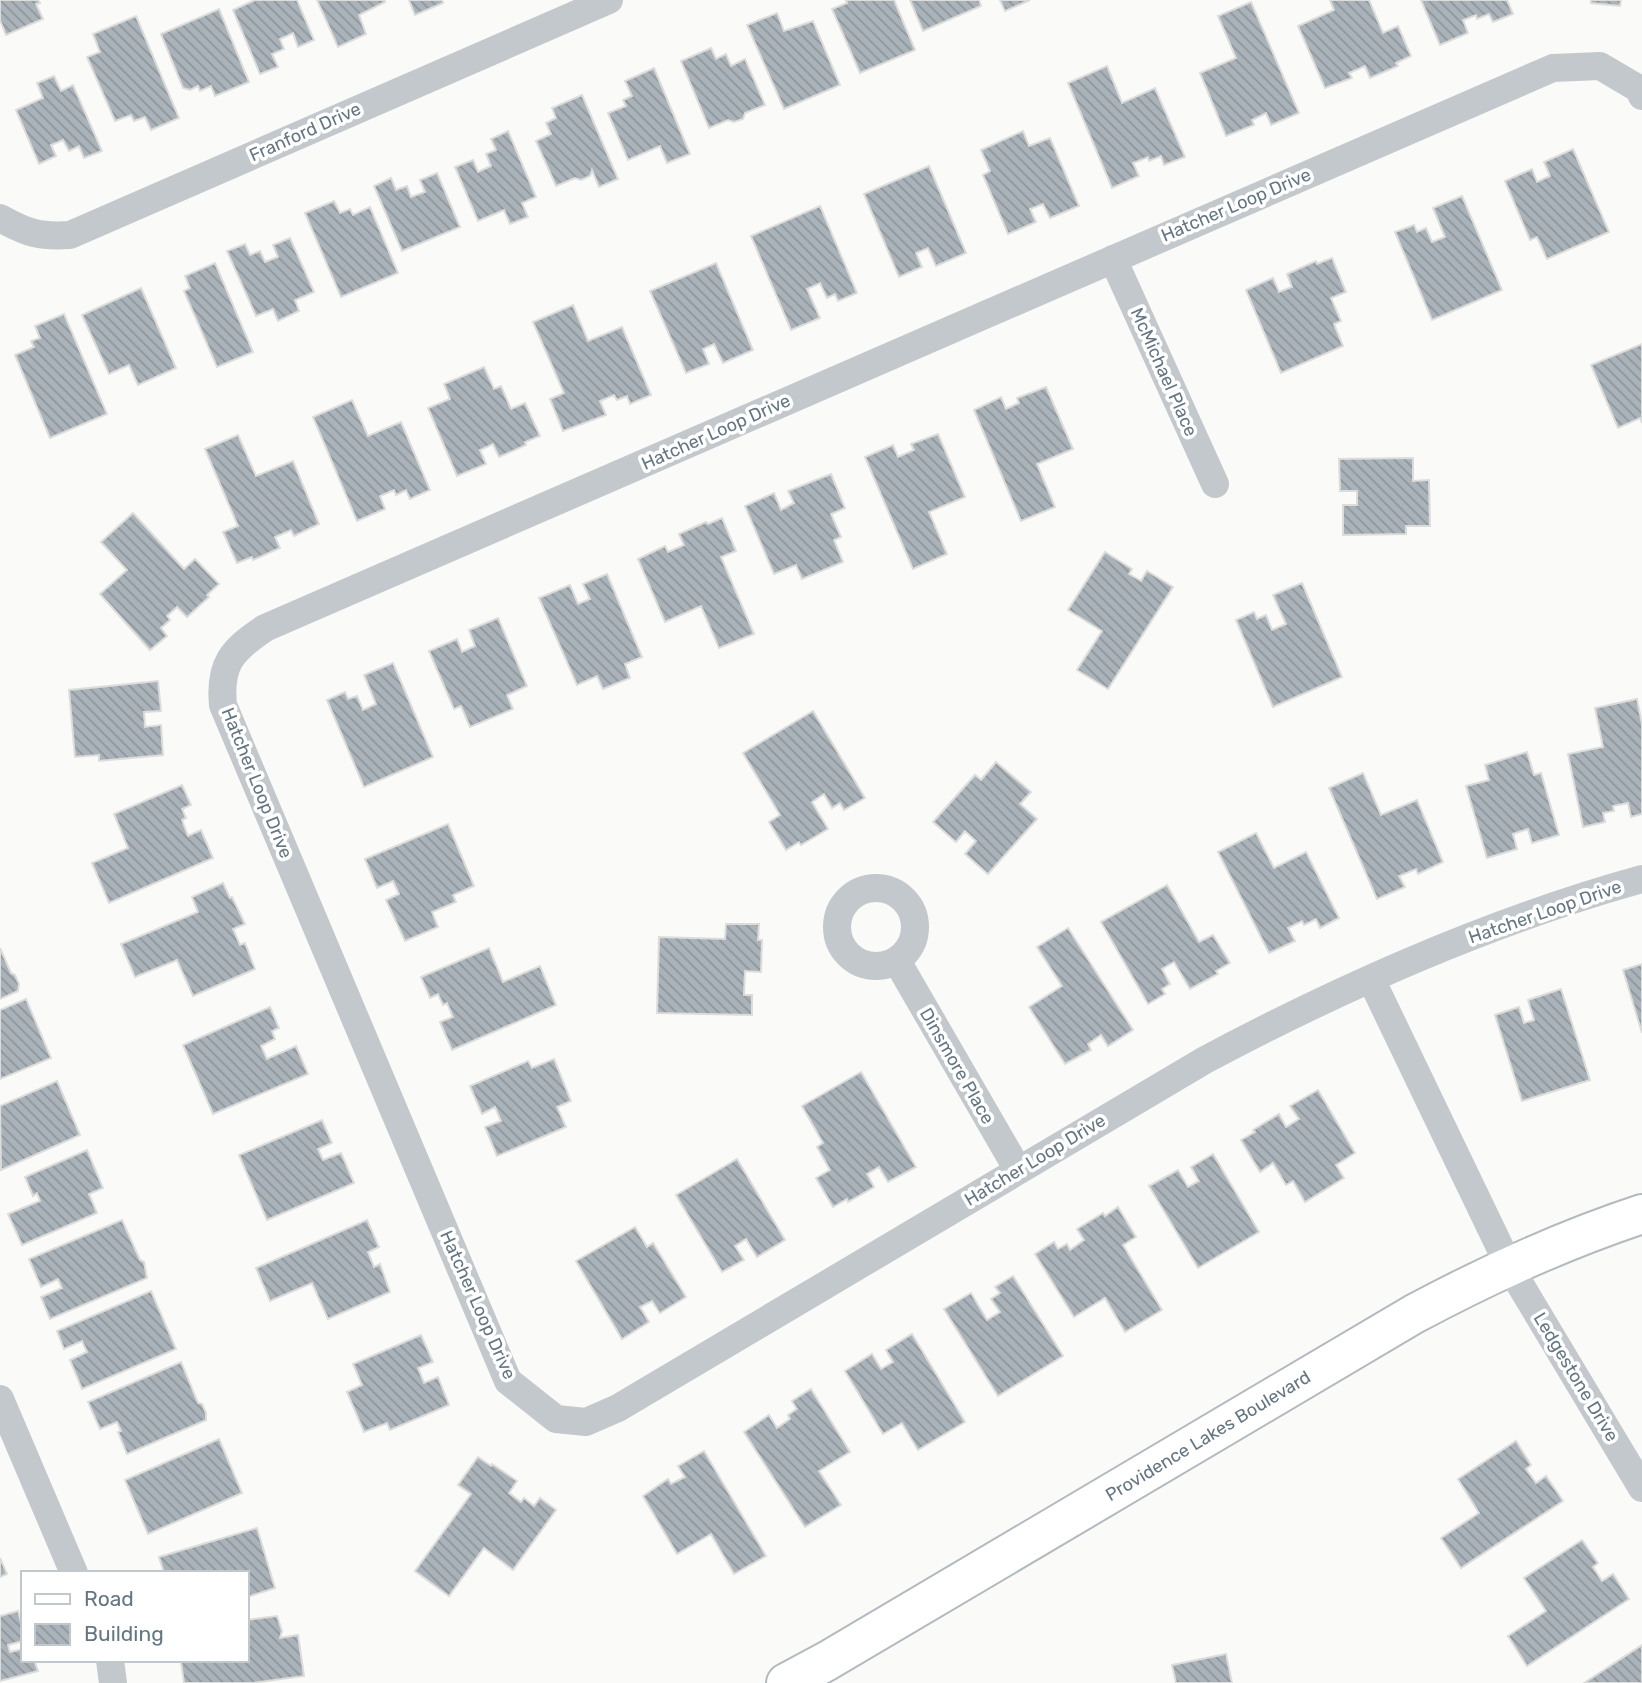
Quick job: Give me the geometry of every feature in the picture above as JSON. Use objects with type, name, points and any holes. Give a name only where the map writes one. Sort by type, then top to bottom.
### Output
[{"type":"street","name":"Franford Drive","points":[[0,218],[22,231],[45,237],[71,235],[609,0]]},
{"type":"street","name":"Hatcher Loop Drive","points":[[1642,96],[1639,89],[1600,66],[1553,68],[265,628],[240,644],[227,665],[221,685],[223,705],[509,1381],[556,1419],[586,1422],[618,1408],[1205,1060],[1284,1018],[1488,929],[1642,879]]},
{"type":"street","name":"McMichael Place","points":[[1113,259],[1214,484]]},
{"type":"street","name":"Dinsmore Place","points":[[897,961],[1018,1170]]},
{"type":"street","points":[[1371,979],[1509,1266]]},
{"type":"street","name":"Providence Lakes Boulevard","points":[[786,1683],[1414,1314],[1509,1266],[1642,1214]]},
{"type":"street","name":"Ledgestone Drive","points":[[1509,1266],[1642,1488]]},
{"type":"street","points":[[0,1399],[73,1571]]},
{"type":"street","points":[[110,1662],[113,1683]]},
{"type":"building","points":[[0,0],[38,0],[40,3],[36,4],[43,19],[6,35],[0,20]]},
{"type":"building","points":[[255,0],[297,0],[314,40],[298,47],[293,33],[280,39],[284,49],[272,54],[278,67],[260,74],[233,10]]},
{"type":"building","points":[[317,0],[385,2],[359,15],[366,34],[338,47]]},
{"type":"building","points":[[409,0],[442,0],[443,3],[415,15]]},
{"type":"building","points":[[846,0],[894,0],[915,50],[860,73],[832,9],[847,3]]},
{"type":"building","points":[[910,0],[979,0],[981,6],[923,31]]},
{"type":"building","points":[[1000,0],[1030,0],[1005,11]]},
{"type":"building","points":[[1330,0],[1369,0],[1383,33],[1398,26],[1411,56],[1396,63],[1398,66],[1370,78],[1365,66],[1349,73],[1352,78],[1325,88],[1298,26],[1334,10]]},
{"type":"building","points":[[1421,0],[1507,0],[1513,14],[1493,22],[1489,14],[1477,19],[1476,15],[1463,20],[1468,33],[1440,45]]},
{"type":"building","points":[[1591,0],[1621,0],[1620,6],[1591,3]]},
{"type":"building","points":[[1251,2],[1299,113],[1271,125],[1266,113],[1252,120],[1254,125],[1226,136],[1200,73],[1236,58],[1218,16]]},
{"type":"building","points":[[219,9],[249,82],[215,96],[211,86],[200,91],[198,86],[190,90],[183,88],[161,34]]},
{"type":"building","points":[[777,13],[784,31],[813,21],[840,85],[784,109],[747,25]]},
{"type":"building","points":[[136,16],[179,118],[151,130],[145,117],[134,121],[131,115],[115,121],[87,57],[100,52],[93,34]]},
{"type":"building","points":[[711,48],[716,59],[726,54],[731,66],[745,59],[765,105],[745,113],[743,119],[734,122],[728,120],[709,128],[681,61]]},
{"type":"building","points":[[1107,66],[1122,103],[1155,88],[1185,157],[1164,165],[1161,156],[1149,161],[1148,157],[1133,163],[1139,176],[1112,188],[1068,83]]},
{"type":"building","points":[[654,68],[690,154],[667,163],[660,146],[628,160],[608,113],[626,106],[623,100],[632,96],[625,81]]},
{"type":"building","points":[[54,76],[61,91],[73,85],[102,151],[84,158],[79,146],[69,151],[63,140],[51,145],[56,156],[39,164],[16,110],[43,98],[37,83]]},
{"type":"building","points":[[582,95],[618,179],[599,187],[592,170],[590,176],[581,180],[575,178],[556,186],[536,141],[551,134],[546,123],[556,118],[552,108]]},
{"type":"building","points":[[508,131],[536,197],[522,203],[528,217],[510,224],[504,210],[478,221],[455,167],[473,160],[478,172],[491,166],[486,154],[496,150],[491,139]]},
{"type":"building","points":[[1023,131],[1029,146],[1050,138],[1079,206],[1050,218],[1043,204],[1030,209],[1036,222],[1008,234],[983,175],[990,171],[981,150]]},
{"type":"building","points":[[1573,149],[1609,232],[1547,259],[1537,237],[1530,240],[1505,181],[1532,169],[1537,182],[1550,176],[1544,162]]},
{"type":"building","points":[[929,166],[966,253],[936,266],[928,248],[916,253],[922,267],[899,277],[864,194]]},
{"type":"building","points":[[437,173],[460,227],[402,251],[374,186],[391,178],[396,190],[407,186],[411,197],[425,192],[420,180]]},
{"type":"building","points":[[1462,196],[1502,290],[1432,320],[1395,232],[1414,225],[1417,232],[1426,228],[1432,242],[1445,237],[1433,208]]},
{"type":"building","points":[[334,201],[340,213],[350,209],[353,215],[370,207],[398,273],[341,297],[305,213]]},
{"type":"building","points":[[820,206],[857,293],[838,301],[835,294],[827,298],[820,283],[807,289],[820,318],[791,330],[751,236]]},
{"type":"building","points":[[290,238],[314,292],[295,300],[299,311],[278,321],[273,309],[256,316],[227,251],[245,244],[250,255],[260,251],[265,262],[278,257],[273,245]]},
{"type":"building","points":[[1332,258],[1346,292],[1331,298],[1341,321],[1334,324],[1343,346],[1281,373],[1246,290],[1273,278],[1279,292],[1292,287],[1287,274],[1316,261],[1317,264]]},
{"type":"building","points":[[215,263],[253,352],[217,367],[184,291],[190,288],[185,276]]},
{"type":"building","points":[[716,263],[753,350],[723,363],[714,344],[703,349],[709,364],[686,373],[650,291]]},
{"type":"building","points":[[141,288],[176,368],[138,385],[129,365],[109,374],[82,315]]},
{"type":"building","points":[[573,305],[588,341],[622,327],[651,395],[630,404],[627,396],[617,400],[614,395],[600,401],[606,415],[563,431],[550,399],[564,393],[533,322]]},
{"type":"building","points":[[64,314],[107,414],[50,438],[15,355],[34,347],[31,341],[40,338],[35,326]]},
{"type":"building","points":[[1642,344],[1642,423],[1640,418],[1618,428],[1591,365]]},
{"type":"building","points":[[484,367],[494,389],[501,386],[511,409],[525,403],[540,436],[499,457],[493,444],[480,450],[486,464],[457,476],[428,408],[450,399],[444,384]]},
{"type":"building","points":[[1046,387],[1073,449],[1037,464],[1055,507],[1021,521],[974,410],[1001,397],[1006,409],[1019,403],[1017,398]]},
{"type":"building","points":[[352,400],[368,436],[401,422],[430,490],[410,499],[406,490],[396,495],[394,490],[380,496],[385,509],[357,521],[313,417]]},
{"type":"building","points":[[938,434],[965,497],[929,512],[947,554],[913,569],[865,457],[893,445],[898,457],[914,450],[911,444]]},
{"type":"building","points":[[238,435],[256,476],[293,461],[319,524],[294,536],[291,530],[275,537],[280,548],[253,560],[252,557],[237,563],[223,532],[238,526],[205,449]]},
{"type":"building","points":[[1413,458],[1413,481],[1429,480],[1430,526],[1406,526],[1406,534],[1343,535],[1343,505],[1357,505],[1357,491],[1340,491],[1339,459]]},
{"type":"building","points":[[831,474],[845,508],[831,514],[841,537],[834,540],[843,562],[802,579],[796,565],[774,574],[745,506],[774,493],[781,510],[794,503],[788,491]]},
{"type":"building","points":[[133,513],[184,569],[195,559],[219,584],[187,617],[177,607],[167,616],[170,620],[161,628],[167,636],[150,650],[100,594],[127,570],[101,542]]},
{"type":"building","points":[[722,518],[736,551],[721,557],[754,634],[719,648],[701,606],[665,622],[638,559],[665,546],[668,552],[684,545],[679,534]]},
{"type":"building","points":[[1105,552],[1132,569],[1129,574],[1141,581],[1147,571],[1173,587],[1108,689],[1077,670],[1102,631],[1068,610]]},
{"type":"building","points":[[607,574],[642,657],[625,664],[630,678],[603,689],[597,676],[577,685],[539,598],[570,585],[578,604],[590,599],[583,584]]},
{"type":"building","points":[[1302,583],[1342,677],[1273,707],[1236,620],[1254,612],[1257,619],[1266,615],[1272,630],[1286,624],[1273,595]]},
{"type":"building","points":[[498,618],[527,686],[507,695],[513,709],[470,727],[461,706],[454,709],[429,651],[457,639],[462,652],[475,646],[469,630]]},
{"type":"building","points":[[393,663],[433,757],[364,787],[327,700],[345,692],[348,699],[357,696],[363,710],[376,704],[364,675]]},
{"type":"building","points":[[158,681],[161,711],[144,712],[145,727],[161,725],[163,755],[99,761],[99,755],[75,757],[69,690]]},
{"type":"building","points":[[1637,699],[1642,724],[1642,814],[1631,817],[1628,803],[1613,806],[1614,811],[1603,813],[1605,822],[1583,827],[1568,754],[1603,747],[1595,708]]},
{"type":"building","points":[[813,711],[865,798],[844,810],[840,803],[832,808],[824,794],[812,802],[828,829],[801,845],[799,842],[786,850],[769,822],[780,815],[743,753]]},
{"type":"building","points":[[1527,752],[1534,775],[1541,773],[1559,835],[1532,843],[1528,829],[1513,834],[1517,849],[1487,858],[1466,786],[1489,780],[1485,765]]},
{"type":"building","points":[[996,762],[1031,792],[1020,804],[1037,819],[988,874],[965,854],[976,841],[965,831],[956,842],[933,822],[975,775],[981,780]]},
{"type":"building","points":[[1363,773],[1381,815],[1417,800],[1443,862],[1418,874],[1416,869],[1399,876],[1405,887],[1377,899],[1329,788]]},
{"type":"building","points":[[182,785],[191,805],[182,809],[186,818],[182,820],[188,836],[201,830],[213,858],[109,903],[92,863],[128,848],[114,814]]},
{"type":"building","points":[[448,824],[474,886],[453,895],[456,902],[432,912],[438,927],[405,941],[386,900],[399,894],[393,881],[377,888],[365,859]]},
{"type":"building","points":[[1256,833],[1274,868],[1306,852],[1339,918],[1320,928],[1316,919],[1304,925],[1302,921],[1288,928],[1295,941],[1269,953],[1218,852]]},
{"type":"building","points":[[223,883],[245,924],[233,929],[240,945],[245,943],[255,969],[193,996],[177,960],[135,977],[121,944],[198,912],[192,897]]},
{"type":"building","points":[[1167,885],[1199,942],[1213,935],[1230,963],[1216,971],[1218,974],[1190,989],[1174,962],[1162,969],[1170,984],[1162,989],[1165,994],[1148,1004],[1101,922]]},
{"type":"building","points":[[726,924],[759,924],[758,940],[762,940],[761,972],[745,971],[744,995],[752,995],[752,1015],[657,1013],[659,937],[725,939]]},
{"type":"building","points":[[1068,928],[1133,1030],[1108,1046],[1101,1035],[1088,1044],[1091,1050],[1065,1064],[1029,1007],[1062,986],[1037,947]]},
{"type":"building","points":[[0,948],[19,984],[18,991],[0,999]]},
{"type":"building","points":[[489,948],[503,982],[540,966],[556,1005],[452,1050],[440,1022],[453,1017],[447,1003],[443,1005],[438,994],[430,998],[421,977]]},
{"type":"building","points":[[1642,964],[1642,1033],[1623,970]]},
{"type":"building","points":[[1561,989],[1590,1080],[1522,1101],[1495,1015],[1519,1007],[1524,1023],[1534,1020],[1528,1000]]},
{"type":"building","points":[[26,999],[51,1058],[0,1079],[0,1010]]},
{"type":"building","points":[[270,1007],[279,1028],[272,1031],[275,1039],[261,1046],[267,1059],[296,1046],[308,1074],[213,1114],[183,1045]]},
{"type":"building","points":[[554,1059],[571,1101],[557,1107],[566,1127],[497,1156],[485,1127],[501,1121],[495,1107],[482,1114],[470,1086],[528,1061],[532,1068]]},
{"type":"building","points":[[861,1072],[916,1167],[888,1182],[879,1167],[867,1174],[874,1187],[833,1207],[816,1178],[830,1170],[817,1147],[823,1143],[802,1106]]},
{"type":"building","points":[[57,1081],[80,1135],[1,1170],[0,1106]]},
{"type":"building","points":[[1318,1090],[1355,1153],[1336,1165],[1344,1178],[1305,1202],[1293,1181],[1286,1185],[1273,1163],[1260,1172],[1241,1140],[1279,1114],[1286,1127],[1299,1119],[1290,1106]]},
{"type":"building","points":[[322,1120],[332,1143],[318,1149],[323,1160],[341,1153],[354,1183],[267,1220],[239,1155]]},
{"type":"building","points":[[87,1150],[103,1188],[89,1194],[97,1213],[22,1245],[8,1214],[40,1201],[37,1193],[33,1196],[25,1177]]},
{"type":"building","points":[[1213,1154],[1259,1232],[1198,1268],[1149,1186],[1178,1170],[1188,1187],[1199,1181],[1191,1167]]},
{"type":"building","points":[[737,1159],[785,1240],[757,1257],[746,1239],[735,1246],[744,1260],[722,1272],[676,1195]]},
{"type":"building","points":[[1118,1207],[1136,1237],[1123,1245],[1162,1310],[1125,1332],[1105,1298],[1074,1317],[1035,1254],[1054,1242],[1058,1249],[1067,1244],[1070,1250],[1084,1240],[1077,1229]]},
{"type":"building","points":[[122,1220],[140,1260],[144,1262],[147,1278],[50,1319],[41,1297],[62,1288],[58,1279],[41,1287],[29,1259]]},
{"type":"building","points":[[367,1220],[379,1247],[368,1252],[374,1267],[380,1264],[390,1292],[328,1319],[312,1283],[270,1301],[256,1268]]},
{"type":"building","points":[[635,1227],[647,1247],[653,1243],[686,1297],[660,1313],[652,1301],[640,1307],[649,1322],[622,1339],[576,1261]]},
{"type":"building","points":[[1013,1276],[1063,1356],[998,1396],[944,1309],[971,1293],[987,1320],[1000,1312],[991,1299],[1000,1293],[995,1287]]},
{"type":"building","points":[[151,1291],[176,1349],[82,1389],[70,1360],[87,1352],[82,1341],[64,1349],[57,1331]]},
{"type":"building","points":[[912,1334],[965,1422],[918,1450],[902,1423],[883,1434],[845,1371],[872,1354],[881,1369],[893,1362],[886,1350]]},
{"type":"building","points":[[421,1335],[433,1362],[418,1368],[424,1383],[438,1377],[449,1405],[390,1430],[387,1423],[364,1432],[347,1392],[362,1385],[353,1364]]},
{"type":"building","points":[[181,1362],[198,1403],[202,1404],[206,1413],[206,1420],[127,1454],[117,1422],[100,1429],[88,1402]]},
{"type":"building","points":[[811,1389],[850,1452],[819,1471],[841,1505],[805,1527],[744,1432],[769,1415],[777,1428],[790,1419],[788,1415],[797,1409],[792,1401]]},
{"type":"building","points":[[219,1439],[242,1493],[148,1534],[125,1480]]},
{"type":"building","points":[[1516,1441],[1531,1465],[1526,1469],[1536,1483],[1546,1476],[1563,1501],[1461,1568],[1441,1538],[1479,1513],[1458,1479]]},
{"type":"building","points":[[704,1451],[766,1556],[734,1574],[711,1534],[677,1554],[643,1496],[668,1479],[671,1484],[685,1477],[678,1466]]},
{"type":"building","points":[[478,1457],[517,1481],[509,1493],[521,1502],[524,1498],[534,1506],[540,1498],[556,1510],[513,1570],[484,1548],[449,1596],[415,1571],[471,1494],[458,1485]]},
{"type":"building","points":[[257,1528],[275,1588],[248,1597],[248,1571],[163,1571],[159,1557]]},
{"type":"building","points":[[1582,1540],[1598,1563],[1593,1567],[1602,1581],[1613,1574],[1629,1599],[1527,1666],[1508,1636],[1546,1611],[1524,1578]]},
{"type":"building","points":[[0,1558],[7,1574],[0,1577]]},
{"type":"building","points":[[18,1611],[21,1642],[8,1645],[10,1652],[21,1649],[21,1662],[35,1662],[38,1671],[0,1681],[0,1616]]},
{"type":"building","points":[[277,1616],[282,1631],[280,1638],[298,1635],[304,1676],[252,1683],[184,1683],[181,1662],[248,1662],[248,1620]]},
{"type":"building","points":[[1642,1645],[1642,1683],[1584,1683]]},
{"type":"building","points":[[1226,1654],[1232,1683],[1176,1683],[1172,1665]]}]
